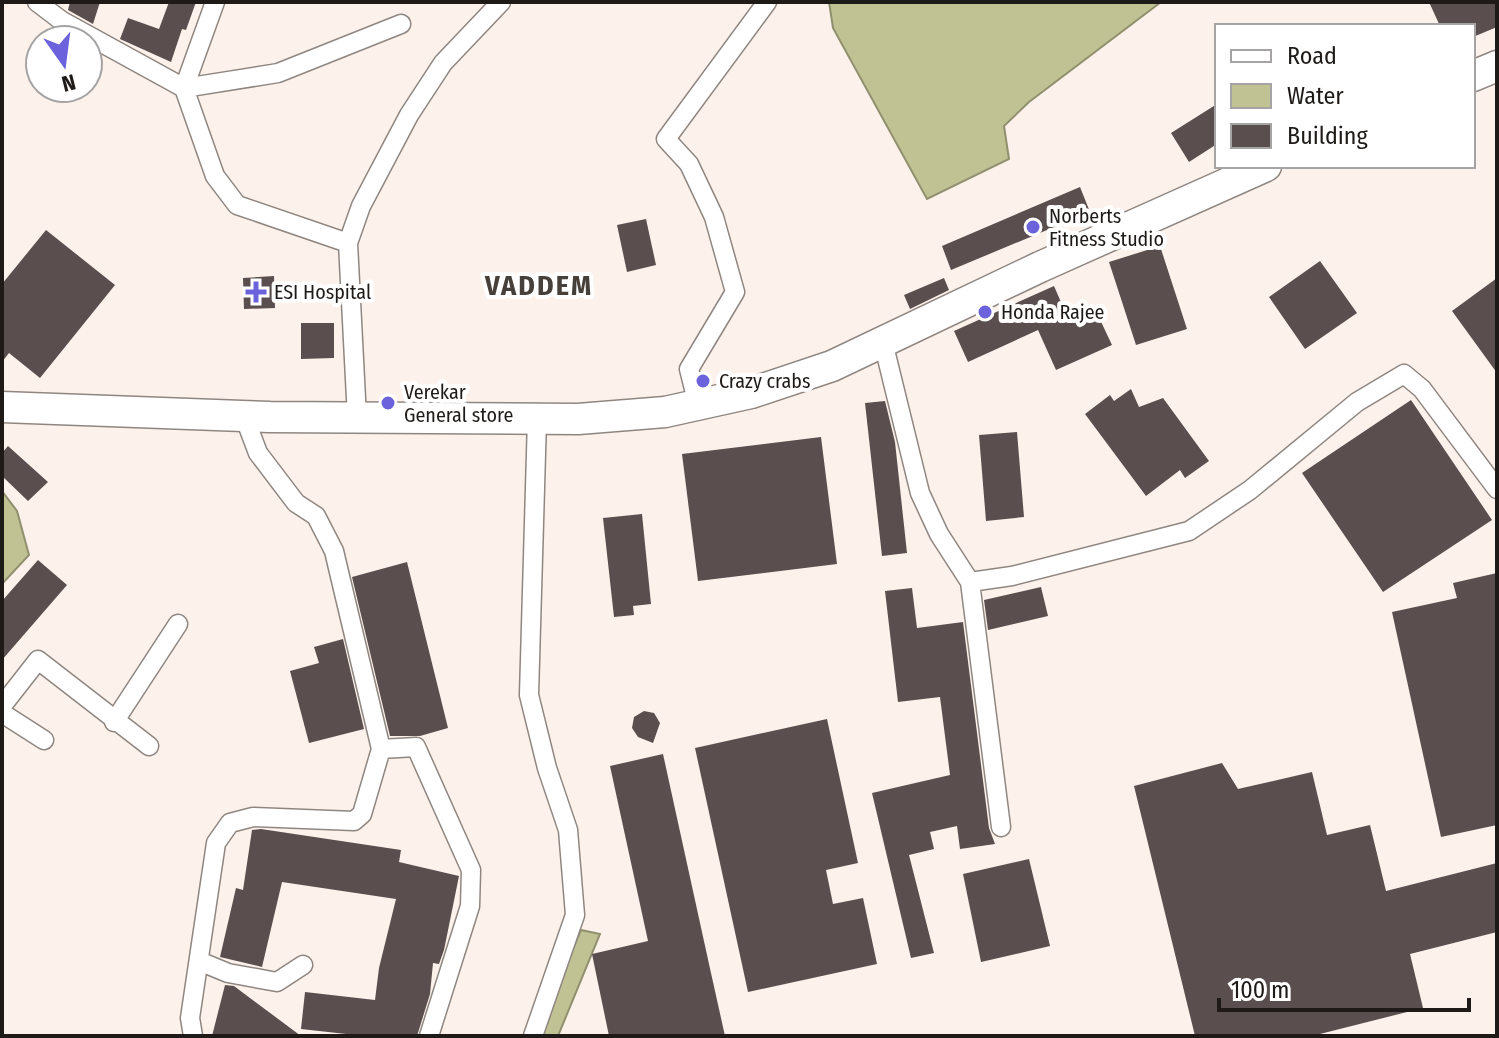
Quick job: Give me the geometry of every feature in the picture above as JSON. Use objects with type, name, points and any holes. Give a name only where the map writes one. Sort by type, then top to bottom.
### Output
[{"type":"main road","points":[[1475,75],[1497,66]]},
{"type":"main road","points":[[2,407],[357,418],[578,419],[665,412],[751,393],[832,366],[1040,267],[1262,168]]},
{"type":"street","points":[[37,2],[62,21],[184,88],[278,73],[401,24]]},
{"type":"street","points":[[215,2],[184,88],[215,176],[237,205],[348,243]]},
{"type":"street","points":[[357,418],[348,243],[361,206],[409,115],[443,63],[501,2]]},
{"type":"street","points":[[698,405],[689,369],[735,292],[714,217],[689,164],[666,139],[767,2]]},
{"type":"street","points":[[883,342],[920,493],[939,534],[970,582],[1001,827]]},
{"type":"street","points":[[970,582],[1012,576],[1189,531],[1250,490],[1357,402],[1404,374],[1422,389],[1497,489]]},
{"type":"street","points":[[193,1036],[190,1018],[216,843],[230,823],[253,817],[354,821],[362,814],[381,749],[334,551],[316,516],[296,503],[258,453],[244,416]]},
{"type":"street","points":[[533,1036],[575,915],[568,830],[547,768],[529,695],[537,419]]},
{"type":"street","points":[[114,722],[178,624]]},
{"type":"street","points":[[2,706],[38,660],[114,722],[149,746]]},
{"type":"street","points":[[2,713],[44,740]]},
{"type":"street","points":[[381,749],[416,747],[471,870],[470,906],[429,1036]]},
{"type":"street","points":[[199,961],[228,973],[277,982],[303,965]]},
{"type":"water","points":[[829,2],[1161,2],[1029,102],[1004,126],[1009,159],[927,199],[833,28]]},
{"type":"water","points":[[2,491],[17,511],[29,555],[2,584]]},
{"type":"water","points":[[581,930],[600,934],[558,1036],[534,1036]]},
{"type":"building","points":[[70,2],[100,2],[93,24],[68,10]]},
{"type":"building","points":[[169,2],[196,2],[186,30],[182,29],[171,62],[120,39],[128,18],[159,29]]},
{"type":"building","points":[[1429,2],[1497,2],[1497,27],[1475,36],[1475,24],[1439,24]]},
{"type":"building","points":[[1215,105],[1215,145],[1189,162],[1171,133]]},
{"type":"building","points":[[1080,187],[1090,212],[951,270],[942,246]]},
{"type":"building","points":[[646,219],[656,265],[627,272],[617,225]]},
{"type":"building","points":[[46,230],[115,285],[40,378],[9,353],[2,362],[2,284]]},
{"type":"building","points":[[1160,246],[1187,329],[1136,345],[1109,262]]},
{"type":"building","points":[[1320,261],[1357,313],[1305,349],[1269,297]]},
{"type":"building","points":[[274,276],[275,308],[244,309],[243,278]]},
{"type":"building","points":[[944,278],[949,290],[910,309],[904,295]]},
{"type":"building","points":[[1497,278],[1497,373],[1452,311]]},
{"type":"building","points":[[1054,286],[1070,323],[1096,311],[1112,345],[1056,370],[1038,330],[968,362],[954,331]]},
{"type":"building","points":[[301,323],[334,323],[334,358],[301,359]]},
{"type":"building","points":[[1131,389],[1139,407],[1163,398],[1209,461],[1185,478],[1180,470],[1146,496],[1085,414],[1110,395],[1114,401]]},
{"type":"building","points":[[1411,400],[1492,520],[1383,592],[1302,473]]},
{"type":"building","points":[[885,401],[895,442],[907,553],[882,556],[865,403]]},
{"type":"building","points":[[1017,432],[1024,517],[986,521],[979,435]]},
{"type":"building","points":[[821,437],[837,564],[698,581],[682,454]]},
{"type":"building","points":[[8,446],[48,482],[28,501],[2,476],[2,453]]},
{"type":"building","points":[[642,514],[651,604],[633,606],[634,615],[614,617],[603,518]]},
{"type":"building","points":[[38,560],[67,585],[2,660],[2,601]]},
{"type":"building","points":[[407,562],[448,728],[420,736],[390,736],[352,577]]},
{"type":"building","points":[[1497,573],[1497,825],[1441,837],[1392,612],[1457,598],[1453,583]]},
{"type":"building","points":[[1041,587],[1048,616],[988,630],[984,600]]},
{"type":"building","points":[[912,588],[917,628],[963,622],[989,828],[995,844],[960,849],[957,826],[930,832],[934,849],[909,855],[934,953],[911,958],[872,793],[950,775],[940,697],[898,702],[885,591]]},
{"type":"building","points":[[343,639],[364,729],[309,743],[290,671],[319,663],[314,647]]},
{"type":"building","points":[[644,711],[654,713],[660,723],[653,743],[638,737],[632,728],[634,717]]},
{"type":"building","points":[[827,719],[858,863],[826,870],[833,904],[863,898],[877,964],[748,992],[695,748]]},
{"type":"building","points":[[663,754],[725,1036],[609,1036],[592,954],[648,941],[610,766]]},
{"type":"building","points":[[1222,763],[1238,789],[1312,772],[1327,835],[1370,825],[1386,891],[1497,863],[1497,932],[1410,954],[1423,1008],[1312,1036],[1195,1036],[1134,786]]},
{"type":"building","points":[[252,830],[401,850],[399,862],[459,876],[444,950],[439,964],[433,963],[430,994],[417,1036],[364,1036],[301,1029],[305,992],[375,1000],[379,968],[396,899],[282,882],[262,967],[220,957],[236,888],[243,890]]},
{"type":"building","points":[[1029,859],[1050,946],[981,962],[963,874]]},
{"type":"building","points":[[225,985],[234,986],[301,1036],[212,1036]]},
{"type":"place","name":"Norberts Fitness Studio","points":[[1033,227]]},
{"type":"place","name":"ESI Hospital","points":[[256,292]]},
{"type":"place","name":"Honda Rajee","points":[[985,312]]},
{"type":"place","name":"Crazy crabs","points":[[703,381]]},
{"type":"place","name":"Verekar General store","points":[[388,403]]},
{"type":"district","name":"VADDEM","points":[[539,285]]}]
